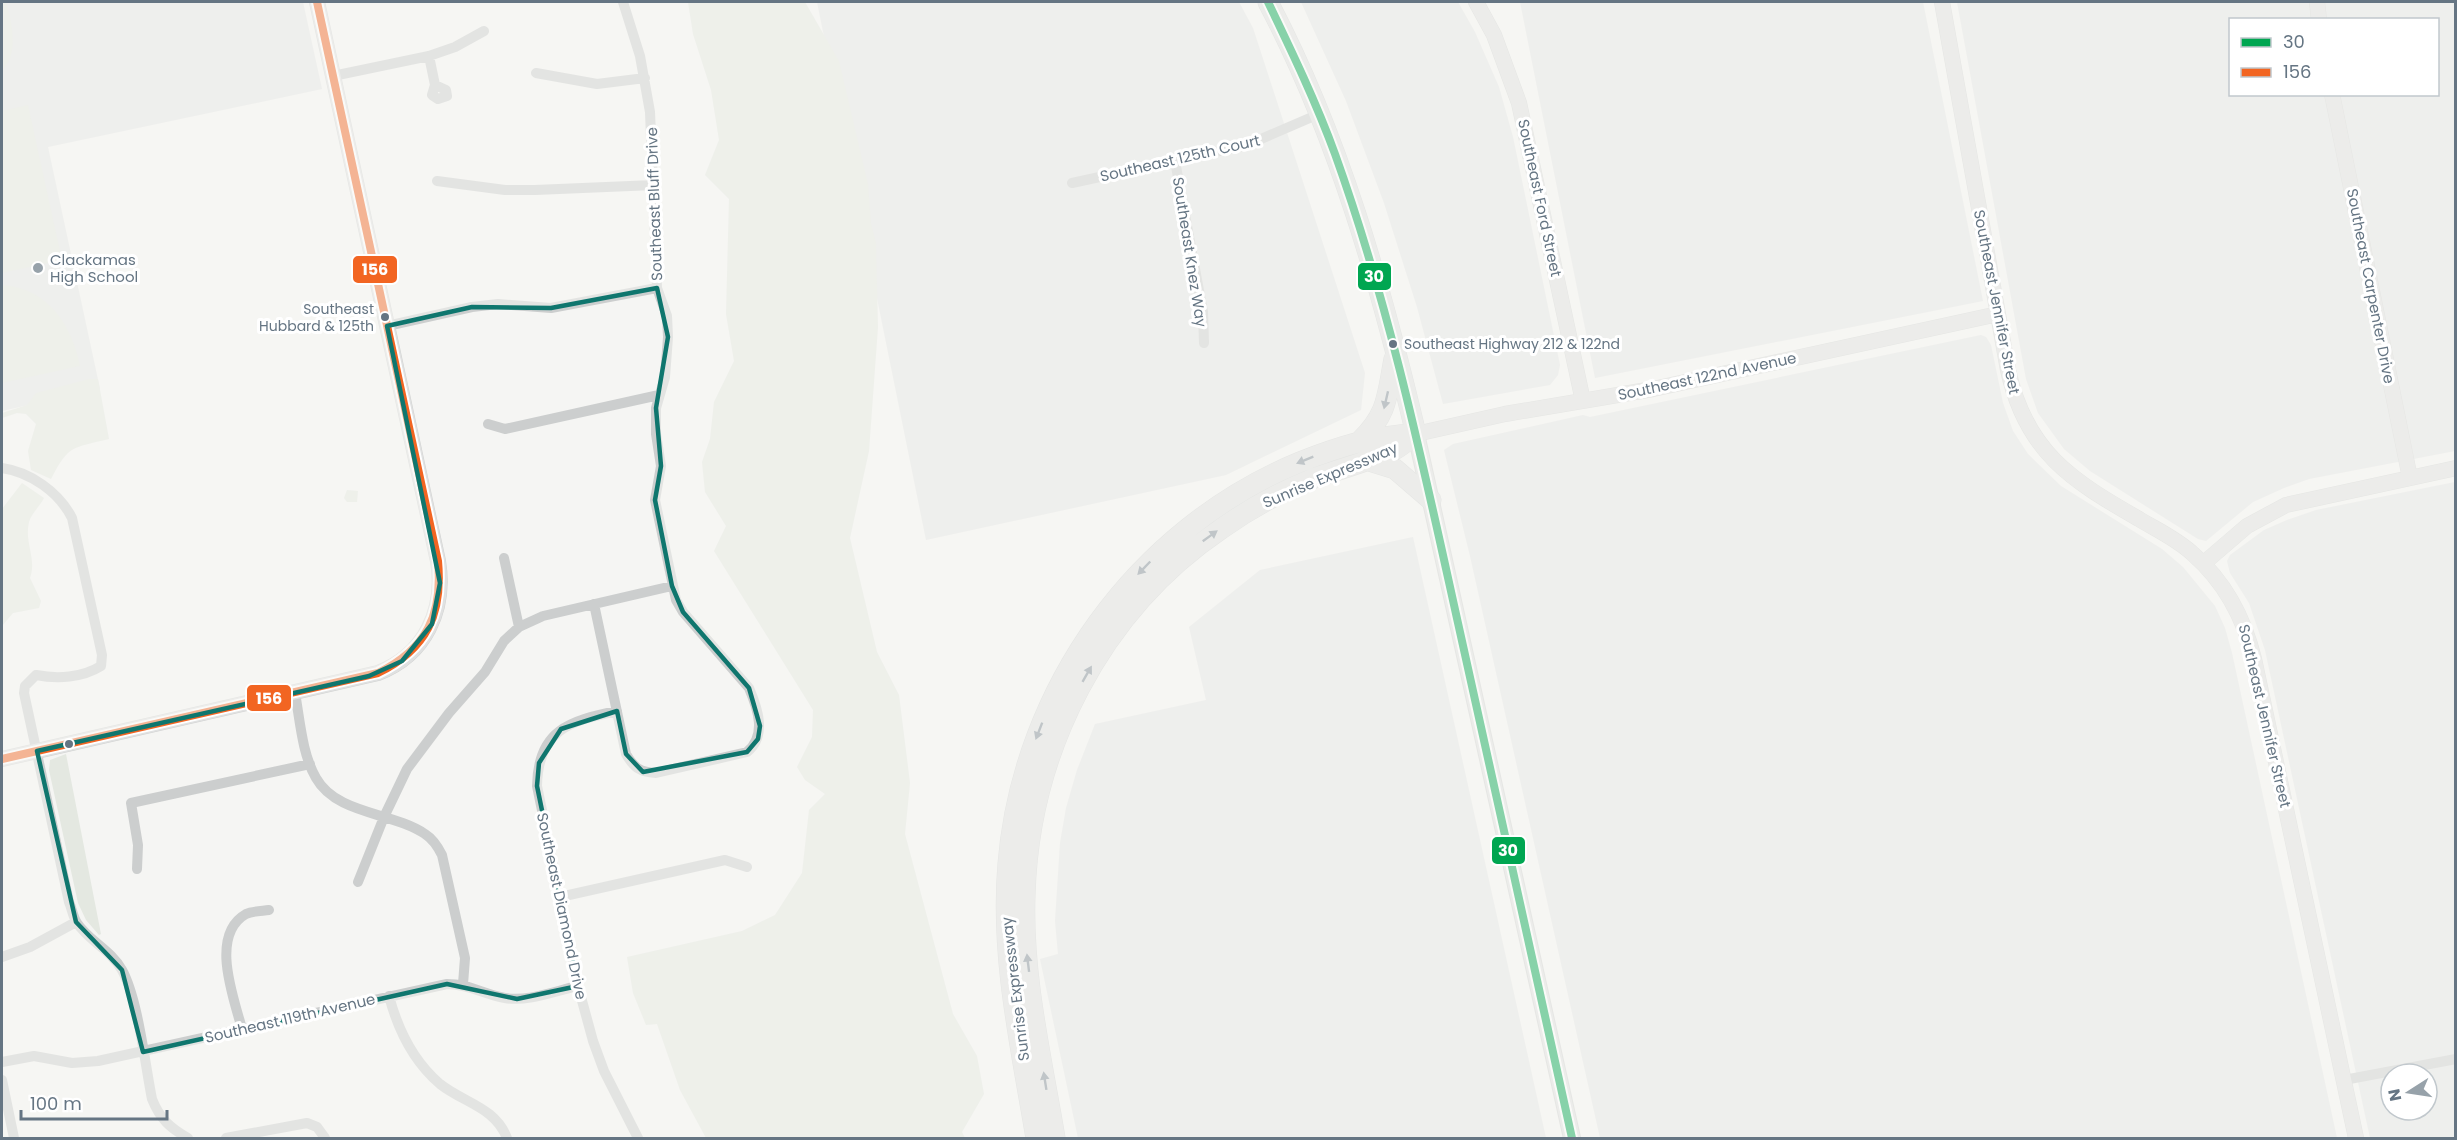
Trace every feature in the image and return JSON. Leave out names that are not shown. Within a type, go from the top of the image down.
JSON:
[{"type":"highway","points":[[1268,2],[1319,114],[1364,237],[1396,351],[1416,434]]},
{"type":"highway","points":[[1360,441],[1379,420],[1385,406],[1396,351]]},
{"type":"highway","name":"Sunrise Expressway","points":[[1036,1138],[1013,1002],[1007,951],[1006,901],[1013,820],[1022,780],[1040,727],[1074,657],[1128,584],[1171,542],[1211,510],[1266,477],[1320,454],[1360,441],[1390,435],[1416,434]]},
{"type":"highway","name":"Sunrise Expressway","points":[[1055,1138],[1032,1003],[1026,950],[1024,897],[1032,817],[1042,777],[1058,730],[1088,671],[1116,628],[1177,563],[1220,529],[1261,504],[1312,479],[1395,449],[1416,434]]},
{"type":"highway","points":[[1366,460],[1395,469],[1431,500]]},
{"type":"main road","points":[[2,759],[387,670],[402,661],[421,642],[435,615],[440,594],[440,572],[317,2]]},
{"type":"main road","name":"Southeast Ford Street","points":[[1476,2],[1500,51],[1520,103],[1583,401]]},
{"type":"main road","name":"Southeast Jennifer Street","points":[[1942,2],[2008,370],[2017,403],[2026,422],[2049,456],[2088,490],[2178,542],[2204,563],[2227,592],[2239,613],[2253,652],[2356,1138]]},
{"type":"main road","points":[[2317,2],[2319,18]]},
{"type":"main road","name":"Southeast Carpenter Drive","points":[[2332,96],[2410,478]]},
{"type":"main road","name":"Southeast 122nd Avenue","points":[[1416,434],[1505,414],[1662,387],[1998,314]]},
{"type":"main road","points":[[1416,434],[1572,1138]]},
{"type":"main road","points":[[2204,563],[2242,530],[2280,507],[2311,498],[2456,468]]},
{"type":"street","name":"Southeast Bluff Drive","points":[[617,711],[626,754],[634,767],[643,772],[656,772],[747,752],[754,747],[758,739],[759,726],[749,688],[683,612],[672,586],[655,500],[661,466],[656,434],[659,395],[664,377],[668,337],[667,316],[657,288],[650,112],[637,45],[623,2]]},
{"type":"street","points":[[333,76],[429,56],[455,47],[484,31]]},
{"type":"street","points":[[429,56],[435,85]]},
{"type":"street","points":[[536,73],[597,84],[645,78]]},
{"type":"street","name":"Southeast 125th Court","points":[[1072,183],[1247,145],[1319,114]]},
{"type":"street","name":"Southeast Knez Way","points":[[1175,161],[1203,312],[1204,343]]},
{"type":"street","points":[[437,181],[525,190],[654,185]]},
{"type":"street","points":[[387,326],[472,307],[498,304],[551,308],[657,288]]},
{"type":"street","points":[[488,424],[505,429],[659,395]]},
{"type":"street","points":[[2,468],[34,480],[65,505],[72,518],[102,655],[101,666],[93,670],[55,678],[36,675],[25,686],[24,693],[69,902],[76,922],[86,934],[113,957],[122,970],[132,998],[153,1099],[165,1123],[188,1138]]},
{"type":"street","points":[[504,558],[519,627]]},
{"type":"street","points":[[358,882],[384,817],[417,752],[475,684],[504,641],[519,627],[543,616],[672,586]]},
{"type":"street","points":[[594,604],[617,711]]},
{"type":"street","points":[[295,693],[310,764],[325,791],[424,833],[435,843],[442,855],[465,958],[463,984]]},
{"type":"street","name":"Southeast Diamond Drive","points":[[617,711],[585,718],[561,729],[551,739],[539,763],[537,786],[578,986],[593,1041],[604,1071],[638,1138]]},
{"type":"street","points":[[137,869],[138,845],[131,803],[310,764]]},
{"type":"street","points":[[560,897],[724,860],[747,867]]},
{"type":"street","points":[[242,1029],[226,964],[228,941],[235,926],[247,913],[269,910]]},
{"type":"street","points":[[2,957],[30,947],[76,922]]},
{"type":"street","name":"Southeast 119th Avenue","points":[[2,1062],[34,1056],[83,1064],[447,984],[463,984],[495,996],[517,999],[578,986]]},
{"type":"street","points":[[389,996],[399,1029],[425,1069],[453,1093],[494,1116],[502,1126],[507,1138]]},
{"type":"street","points":[[2344,1080],[2456,1059]]},
{"type":"street","points":[[2,1080],[14,1138]]},
{"type":"street","points":[[226,1138],[307,1123],[317,1126],[325,1138]]},
{"type":"highlighted area","points":[[657,288],[668,337],[656,408],[661,466],[655,500],[672,586],[683,612],[749,688],[760,726],[758,739],[747,752],[643,772],[626,754],[617,711],[561,729],[539,763],[537,786],[578,986],[517,999],[447,984],[143,1052],[122,970],[76,922],[37,751],[369,676],[402,661],[432,624],[440,583],[387,326],[472,307],[551,308]]},
{"type":"shaded area","name":"Clackamas High School","points":[[2,2],[303,2],[322,89],[48,147],[100,389],[2,411]]},
{"type":"shaded area","points":[[2,2],[6,2],[13,38],[11,56],[2,70]]},
{"type":"shaded area","points":[[688,2],[805,2],[839,61],[868,184],[871,223],[876,243],[878,327],[869,451],[850,538],[877,652],[899,695],[910,783],[905,834],[953,1014],[977,1056],[984,1094],[962,1132],[965,1138],[706,1138],[680,1090],[657,1024],[646,1025],[633,993],[627,957],[742,931],[775,915],[802,873],[809,810],[825,794],[805,780],[797,767],[812,737],[813,710],[714,551],[726,526],[705,492],[702,462],[710,439],[714,402],[734,361],[726,314],[729,199],[705,175],[719,140],[711,90],[693,34]]},
{"type":"shaded area","points":[[817,2],[1239,2],[1253,28],[1365,373],[1361,410],[1226,475],[926,540]]},
{"type":"shaded area","points":[[1301,2],[1458,2],[1475,32],[1499,87],[1513,137],[1560,365],[1558,375],[1550,385],[1443,404],[1417,307],[1384,203],[1346,101]]},
{"type":"shaded area","points":[[1520,2],[1923,2],[1983,301],[1595,378]]},
{"type":"shaded area","points":[[1957,2],[2455,2],[2455,451],[2309,479],[2284,488],[2253,502],[2206,541],[2198,539],[2090,471],[2064,449],[2038,413],[2026,379]]},
{"type":"shaded area","points":[[28,105],[62,260],[2,273],[2,111]]},
{"type":"shaded area","points":[[2,285],[32,293],[55,311],[71,336],[80,366],[2,383]]},
{"type":"shaded area","points":[[1981,335],[1986,337],[1991,345],[2003,403],[2013,431],[2028,454],[2061,486],[2162,549],[2183,567],[2215,606],[2225,628],[2337,1138],[1600,1138],[1470,556],[1444,450],[1453,444],[1583,415],[1590,417]]},
{"type":"shaded area","points":[[89,379],[98,379],[109,439],[73,449],[63,459],[51,479],[31,470],[28,451],[36,424],[26,414],[17,413],[2,418],[2,413],[27,405],[36,393]]},
{"type":"shaded area","points":[[2455,482],[2455,1138],[2370,1138],[2265,650],[2249,603],[2230,573],[2227,561],[2230,555],[2264,530],[2316,510]]},
{"type":"shaded area","points":[[22,483],[44,498],[30,519],[28,529],[32,564],[30,578],[41,601],[39,608],[13,613],[2,626],[2,509]]},
{"type":"shaded area","points":[[347,490],[358,491],[357,502],[347,502],[344,498]]},
{"type":"shaded area","points":[[1413,537],[1546,1138],[1078,1138],[1040,959],[1058,954],[1055,921],[1060,843],[1066,808],[1077,770],[1095,724],[1206,700],[1189,627],[1260,570]]},
{"type":"shaded area","points":[[66,754],[101,934],[99,935],[86,920],[78,903],[49,770],[50,760]]},
{"type":"transit line","name":"156","points":[[2,759],[378,673],[409,653],[428,628],[438,597],[438,561],[317,2]]},
{"type":"transit line","name":"30","points":[[1268,2],[1312,96],[1335,154],[1355,212],[1389,328],[1432,505],[1572,1138]]},
{"type":"place","name":"Clackamas High School","points":[[38,268]]},
{"type":"place","name":"Southeast Hubbard & 125th","points":[[385,317]]},
{"type":"place","name":"Southeast Highway 212 & 122nd","points":[[1393,344]]}]
